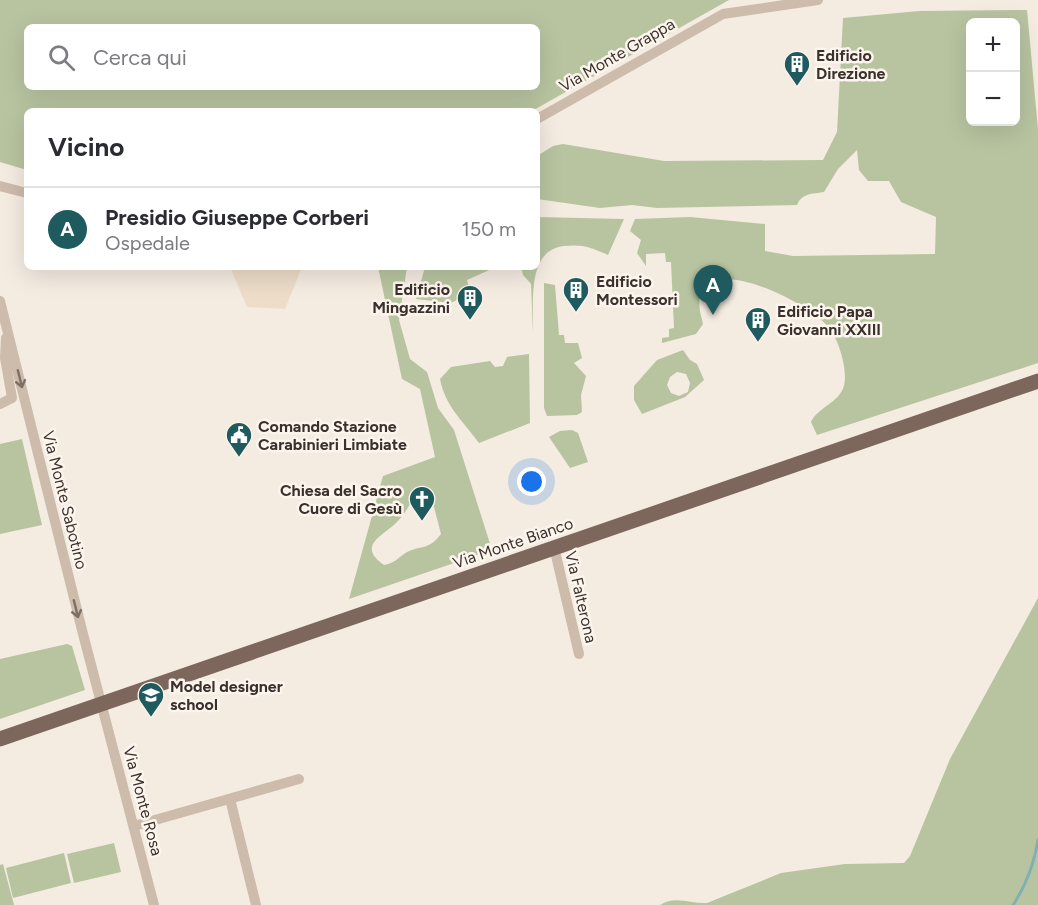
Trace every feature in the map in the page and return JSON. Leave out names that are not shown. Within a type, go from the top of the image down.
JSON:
[{"type":"main road","name":"Via Monte Bianco","points":[[0,739],[1038,381]]},
{"type":"street","name":"Via Monte Grappa","points":[[540,117],[723,14],[818,0]]},
{"type":"street","points":[[0,186],[24,192]]},
{"type":"street","name":"Via Monte Sabotino","points":[[0,302],[102,705]]},
{"type":"street","points":[[0,404],[12,398],[5,358],[7,328]]},
{"type":"street","name":"Via Falterona","points":[[554,547],[579,654]]},
{"type":"street","name":"Via Monte Rosa","points":[[102,705],[154,905]]},
{"type":"street","points":[[134,826],[300,780]]},
{"type":"street","points":[[230,799],[256,905]]},
{"type":"green space","points":[[0,0],[729,0],[537,108],[24,108],[24,169],[0,162]]},
{"type":"green space","points":[[1027,10],[1038,129],[1038,363],[817,435],[811,422],[818,412],[838,397],[844,386],[845,372],[837,341],[830,329],[807,309],[769,289],[730,279],[715,281],[702,292],[699,301],[703,324],[696,334],[662,343],[662,338],[669,337],[669,329],[674,328],[671,262],[666,262],[665,253],[646,254],[646,266],[637,253],[641,240],[630,231],[635,219],[690,217],[765,224],[765,251],[793,256],[935,254],[936,217],[901,202],[889,181],[868,181],[859,170],[857,150],[838,169],[824,192],[805,196],[797,205],[657,208],[632,205],[600,208],[540,199],[540,154],[553,146],[563,144],[664,161],[823,160],[837,132],[843,18],[919,11]]},
{"type":"green space","points":[[540,217],[624,219],[608,255],[586,247],[570,245],[552,250],[543,257],[540,264]]},
{"type":"green space","points":[[379,270],[407,270],[399,320],[410,359],[427,372],[438,408],[454,430],[492,550],[349,599],[383,476],[435,457],[420,389],[402,379]],"holes":[[[429,488],[441,534],[428,546],[409,551],[395,561],[384,565],[372,552],[374,542],[402,516],[416,490]]]},
{"type":"green space","points":[[424,270],[489,270],[467,280],[470,293],[451,303],[416,299]]},
{"type":"green space","points":[[522,270],[538,270],[533,294],[533,332],[531,284]]},
{"type":"green space","points":[[544,283],[555,285],[559,335],[564,335],[565,343],[578,343],[582,358],[574,363],[586,376],[581,395],[582,412],[577,415],[547,416],[544,408]]},
{"type":"green space","points":[[683,350],[690,360],[697,364],[704,380],[685,397],[642,414],[634,400],[634,386],[657,360]],"holes":[[[677,372],[686,374],[690,383],[688,392],[679,396],[671,393],[667,385],[670,377]]]},
{"type":"green space","points":[[529,354],[530,423],[479,443],[450,405],[440,379],[451,367],[490,361],[495,367],[503,366],[507,357]]},
{"type":"green space","points":[[572,430],[578,433],[588,462],[570,468],[549,437],[560,431]]},
{"type":"green space","points":[[22,439],[42,525],[0,534],[0,444]]},
{"type":"green space","points":[[1038,598],[1038,905],[660,905],[677,900],[707,903],[781,873],[845,864],[904,863],[910,856],[950,759]]},
{"type":"green space","points":[[67,644],[72,646],[85,690],[0,719],[0,659]]},
{"type":"green space","points":[[114,843],[121,872],[74,883],[67,854]]},
{"type":"green space","points":[[64,853],[71,883],[13,898],[6,868]]},
{"type":"green space","points":[[3,864],[14,905],[0,905],[0,865]]},
{"type":"shaded area","points":[[231,270],[301,270],[285,309],[247,307]]},
{"type":"waterway","points":[[1013,905],[1029,874],[1038,840]]},
{"type":"place","name":"Edificio Direzione","points":[[797,87]]},
{"type":"place","name":"Edificio Montessori","points":[[576,313]]},
{"type":"place","name":"Presidio Giuseppe Corberi","points":[[713,315]]},
{"type":"place","name":"Edificio Mingazzini","points":[[470,321]]},
{"type":"place","name":"Edificio Papa Giovanni XXIII","points":[[758,343]]},
{"type":"place","name":"Comando Stazione Carabinieri Limbiate","points":[[239,458]]},
{"type":"place","name":"Chiesa del Sacro Cuore di Gesù","points":[[422,522]]},
{"type":"place","name":"Model designer school","points":[[151,718]]}]
